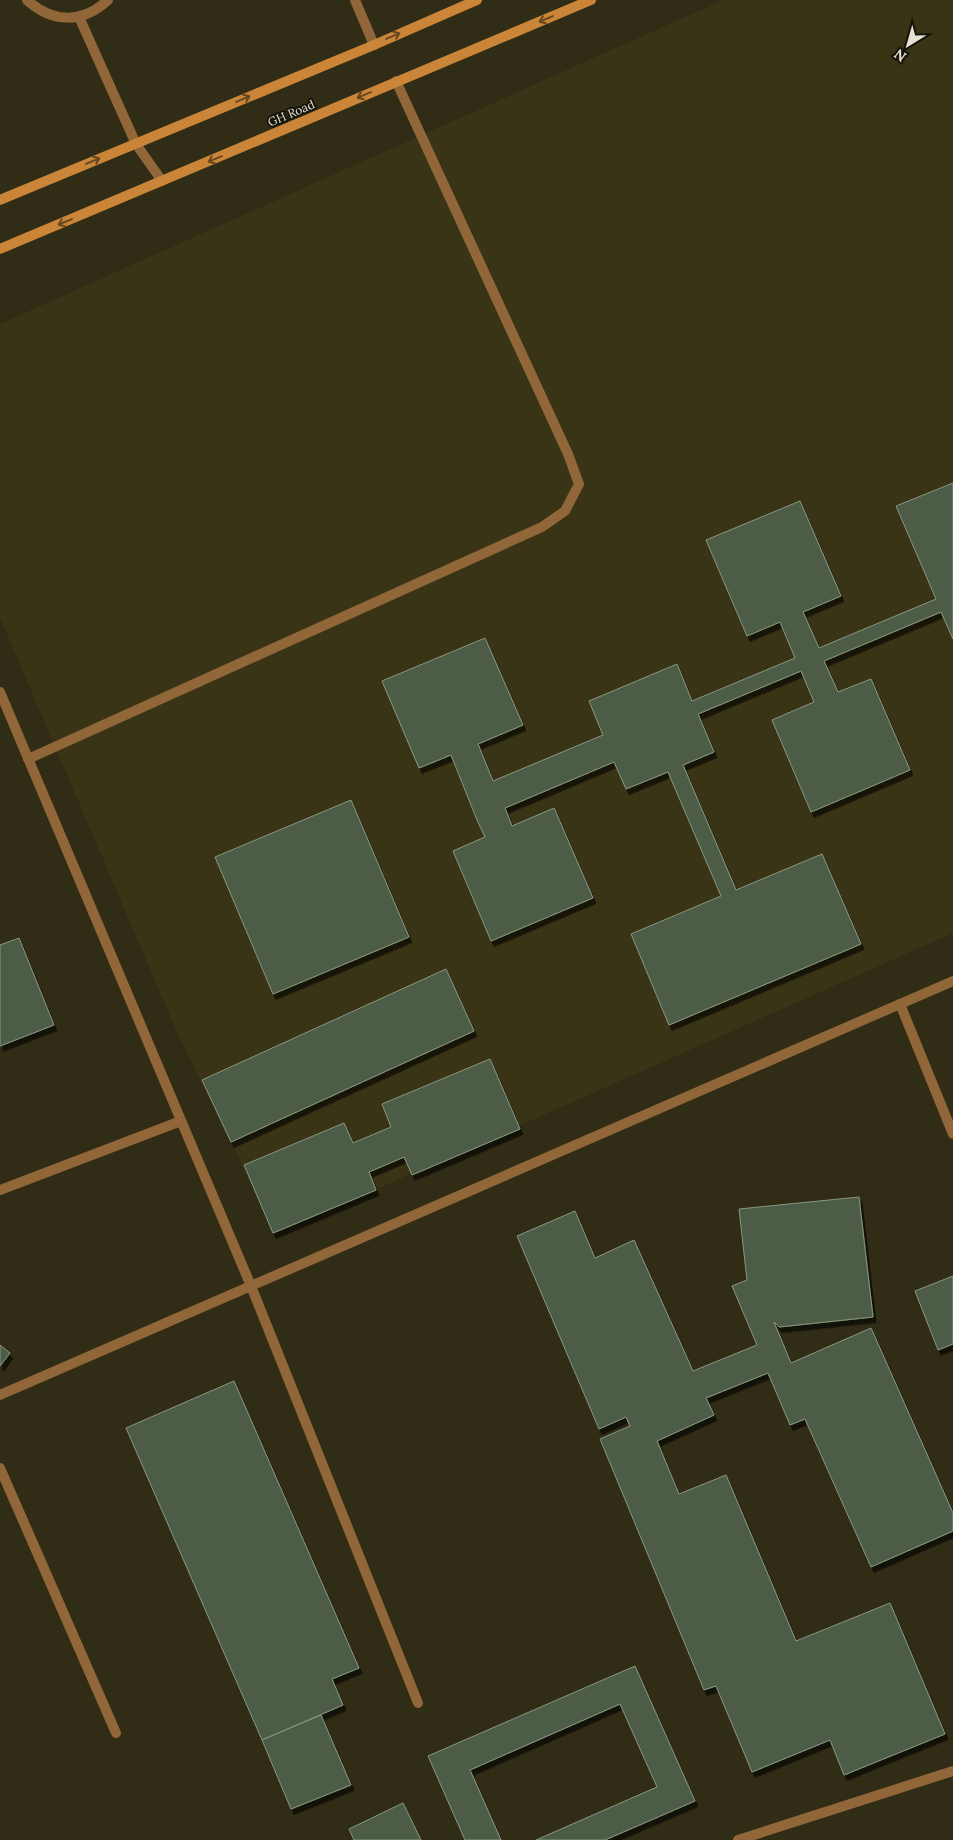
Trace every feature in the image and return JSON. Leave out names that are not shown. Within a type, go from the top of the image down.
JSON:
[{"type":"main road","points":[[0,200],[374,45],[477,0]]},
{"type":"main road","name":"GH Road","points":[[0,249],[591,0]]},
{"type":"street","points":[[27,0],[41,12],[58,18],[79,17],[93,12],[108,0]]},
{"type":"street","points":[[355,0],[374,45]]},
{"type":"street","points":[[79,17],[136,144],[162,181]]},
{"type":"street","points":[[28,759],[542,527],[565,511],[579,484],[568,454],[396,81]]},
{"type":"street","points":[[0,692],[251,1286],[418,1703]]},
{"type":"street","points":[[0,1395],[953,981]]},
{"type":"street","points":[[900,1004],[953,1134]]},
{"type":"street","points":[[0,1190],[181,1121]]},
{"type":"street","points":[[0,1468],[116,1734]]},
{"type":"street","points":[[738,1840],[953,1771]]},
{"type":"shaded area","points":[[723,0],[953,0],[953,933],[276,1234],[177,1032],[0,618],[0,324]]},
{"type":"building","points":[[953,483],[953,639],[941,612],[824,661],[838,692],[871,679],[910,770],[811,812],[772,720],[814,702],[801,671],[698,714],[714,752],[683,765],[736,890],[822,854],[861,944],[669,1025],[631,934],[721,896],[668,772],[626,789],[614,762],[505,808],[512,826],[554,808],[593,898],[491,941],[453,851],[485,837],[451,755],[419,768],[382,681],[485,638],[523,725],[478,744],[493,781],[603,735],[589,701],[677,664],[692,701],[795,658],[780,622],[747,636],[706,540],[800,501],[841,596],[803,612],[819,648],[936,599],[896,506]]},
{"type":"building","points":[[351,800],[409,937],[273,994],[215,857]]},
{"type":"building","points":[[19,938],[54,1025],[0,1046],[0,945]]},
{"type":"building","points":[[446,969],[474,1031],[231,1142],[202,1080]]},
{"type":"building","points":[[490,1059],[520,1129],[412,1175],[404,1157],[369,1172],[376,1190],[273,1233],[244,1165],[344,1123],[353,1143],[391,1127],[382,1104]]},
{"type":"building","points":[[859,1197],[873,1317],[779,1327],[774,1322],[791,1363],[871,1328],[953,1513],[953,1531],[871,1567],[805,1419],[790,1425],[768,1373],[706,1398],[714,1415],[657,1441],[679,1494],[726,1475],[796,1641],[890,1603],[945,1734],[844,1775],[830,1740],[752,1772],[716,1686],[704,1690],[600,1439],[630,1426],[626,1417],[599,1429],[517,1236],[575,1211],[595,1258],[634,1240],[693,1371],[757,1345],[732,1286],[747,1280],[739,1209]]},
{"type":"building","points":[[953,1276],[953,1344],[938,1350],[915,1291]]},
{"type":"building","points":[[0,1345],[10,1353],[0,1366]]},
{"type":"building","points":[[234,1381],[359,1668],[332,1679],[343,1705],[262,1740],[126,1428]]},
{"type":"building","points":[[635,1666],[695,1801],[605,1840],[536,1840],[657,1787],[620,1704],[470,1770],[501,1840],[465,1840],[428,1756]]},
{"type":"building","points":[[321,1715],[351,1785],[291,1809],[262,1740]]},
{"type":"building","points":[[403,1803],[421,1840],[354,1840],[349,1829]]}]
